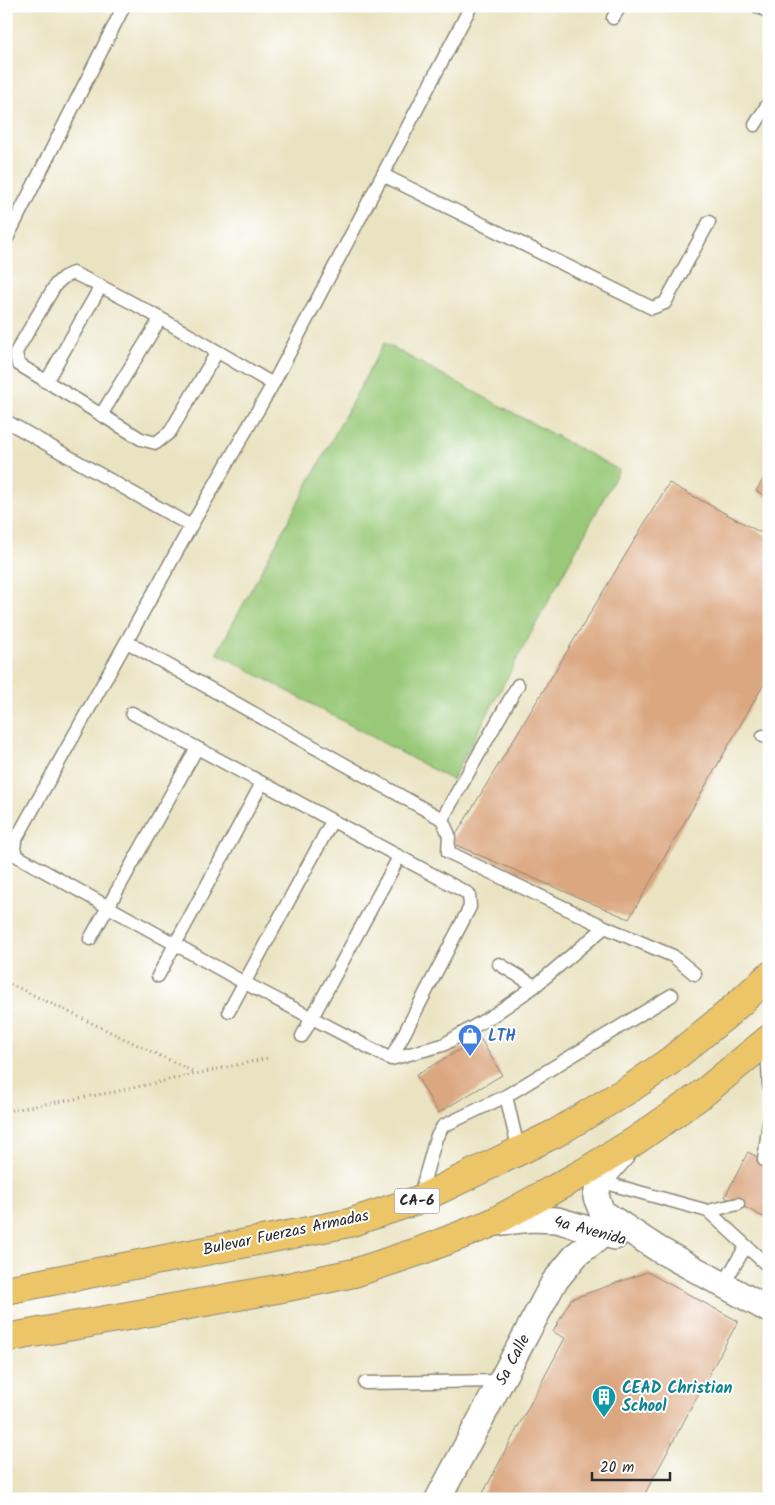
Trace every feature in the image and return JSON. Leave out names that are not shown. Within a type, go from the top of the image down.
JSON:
[{"type":"highway","name":"Bulevar Fuerzas Armadas","points":[[6,1290],[350,1222],[418,1200],[556,1134],[670,1061],[725,1016],[769,976]]},
{"type":"highway","points":[[6,1338],[354,1273],[420,1251],[492,1223],[552,1192],[635,1141],[701,1095],[768,1040]]},
{"type":"street","points":[[599,1181],[635,1141]]},
{"type":"street","name":"4a Avenida","points":[[599,1181],[596,1197],[602,1212],[658,1249],[769,1310]]},
{"type":"street","name":"4a Avenida","points":[[492,1223],[532,1219],[557,1220],[658,1249]]},
{"type":"street","name":"5a Calle","points":[[438,1499],[554,1282],[577,1254],[604,1234]]},
{"type":"lane","points":[[6,240],[124,6]]},
{"type":"lane","points":[[471,6],[273,384],[191,526],[15,841],[14,849],[17,856],[243,982],[391,1059],[443,1045],[495,1014],[535,986],[605,927]]},
{"type":"lane","points":[[613,18],[620,6]]},
{"type":"lane","points":[[757,6],[769,12]]},
{"type":"lane","points":[[755,125],[769,102]]},
{"type":"lane","points":[[382,175],[652,308],[665,303],[709,222]]},
{"type":"lane","points":[[217,352],[170,432],[156,443],[141,439],[18,364],[16,352],[56,284],[64,277],[73,273],[101,286],[160,319],[273,384]]},
{"type":"lane","points":[[46,382],[101,286]]},
{"type":"lane","points":[[101,415],[160,319]]},
{"type":"lane","points":[[6,421],[191,526]]},
{"type":"lane","points":[[127,642],[442,819],[449,835],[448,852],[605,927],[673,956],[695,974]]},
{"type":"lane","points":[[442,819],[518,685]]},
{"type":"lane","points":[[132,713],[469,894],[470,907],[391,1059]]},
{"type":"lane","points":[[90,939],[197,748]]},
{"type":"lane","points":[[158,976],[262,784]]},
{"type":"lane","points":[[229,1011],[332,820]]},
{"type":"lane","points":[[302,1036],[399,857]]},
{"type":"lane","points":[[499,964],[535,986]]},
{"type":"lane","points":[[418,1200],[436,1138],[443,1126],[506,1096],[672,995]]},
{"type":"lane","points":[[768,1040],[769,1085]]},
{"type":"lane","points":[[506,1096],[519,1152]]},
{"type":"lane","points":[[764,1160],[769,1122]]},
{"type":"lane","points":[[599,1181],[708,1211],[769,1266]]},
{"type":"lane","points":[[708,1211],[738,1204]]},
{"type":"lane","points":[[723,1285],[746,1246]]},
{"type":"lane","points":[[365,1383],[501,1381]]},
{"type":"path","points":[[6,982],[194,1073]]},
{"type":"path","points":[[6,1111],[114,1092],[268,1058]]},
{"type":"green space","points":[[384,343],[619,470],[452,780],[217,653]]},
{"type":"building","points":[[769,469],[769,498],[756,491]]},
{"type":"building","points":[[669,483],[769,537],[769,675],[629,919],[451,843]]},
{"type":"building","name":"LTH","points":[[480,1038],[502,1075],[438,1113],[416,1075]]},
{"type":"building","points":[[748,1152],[769,1163],[769,1220],[725,1197]]},
{"type":"building","name":"CEAD Christian School","points":[[647,1272],[738,1321],[642,1499],[480,1499],[565,1338],[553,1332],[571,1299]]},
{"type":"place","name":"LTH","points":[[470,1057]]},
{"type":"place","name":"CEAD Christian School","points":[[604,1418]]}]
